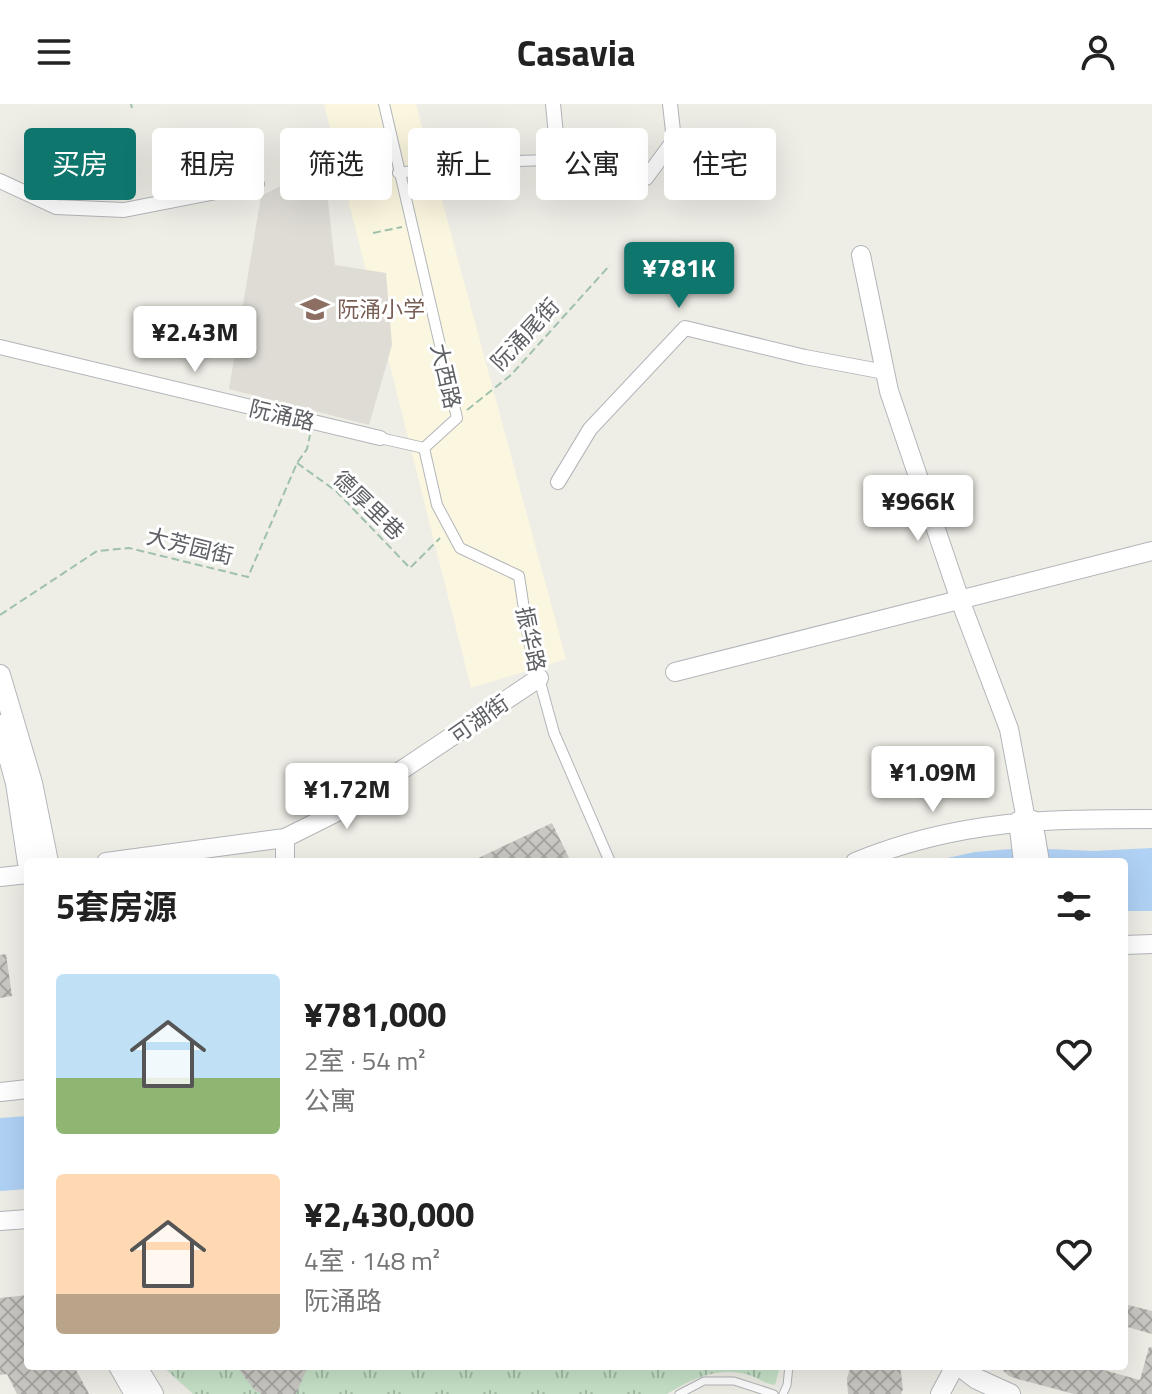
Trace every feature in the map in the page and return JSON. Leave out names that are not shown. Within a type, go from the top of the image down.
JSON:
[{"type":"main road","points":[[0,675],[32,783],[47,858]]},
{"type":"main road","points":[[0,725],[16,783],[27,858]]},
{"type":"main road","points":[[121,1370],[135,1394]]},
{"type":"main road","points":[[138,1370],[153,1394]]},
{"type":"main road","points":[[964,1370],[1010,1394]]},
{"type":"street","name":"大西路","points":[[384,104],[457,418],[424,448]]},
{"type":"street","points":[[553,104],[555,128]]},
{"type":"street","points":[[648,175],[674,140],[670,104]]},
{"type":"street","points":[[398,173],[536,161]]},
{"type":"street","points":[[0,181],[56,207],[124,210],[175,200]]},
{"type":"street","points":[[861,255],[889,391],[960,600],[1009,729],[1026,824],[1039,858]]},
{"type":"street","points":[[558,482],[590,429],[685,328],[805,357],[885,372]]},
{"type":"street","name":"阮涌路","points":[[0,347],[424,448]]},
{"type":"street","name":"振华路","points":[[424,448],[437,505],[460,548],[519,576],[529,642],[554,733],[608,858]]},
{"type":"street","points":[[675,672],[1152,551]]},
{"type":"street","name":"可湖街","points":[[136,858],[285,838],[345,808],[539,678]]},
{"type":"street","points":[[866,858],[926,836],[1026,824],[1152,819]]},
{"type":"street","points":[[1023,858],[1026,824]]},
{"type":"street","points":[[285,838],[285,858]]},
{"type":"street","points":[[0,877],[24,874]]},
{"type":"street","points":[[1128,945],[1152,944]]},
{"type":"street","points":[[0,1092],[24,1089]]},
{"type":"street","points":[[0,1221],[24,1219]]},
{"type":"street","points":[[940,1394],[955,1370]]},
{"type":"lane","points":[[783,1394],[789,1370]]},
{"type":"lane","points":[[679,1394],[704,1381],[734,1381],[774,1394]]},
{"type":"path","points":[[373,233],[411,225]]},
{"type":"path","name":"阮涌尾街","points":[[457,418],[511,375],[610,265]]},
{"type":"path","points":[[297,463],[307,449],[313,422]]},
{"type":"path","name":"德厚里巷","points":[[297,463],[336,491],[410,568],[450,529]]},
{"type":"path","name":"大芳园街","points":[[0,615],[97,551],[129,548],[248,577],[297,463]]},
{"type":"shaded area","points":[[324,104],[416,104],[422,128],[408,128],[408,200],[442,200],[566,659],[471,688],[348,200],[392,200],[392,128],[330,128]]},
{"type":"shaded area","name":"阮涌小学","points":[[280,186],[280,200],[328,200],[335,265],[386,273],[392,345],[369,425],[229,389],[260,200],[264,200],[264,194]]},
{"type":"green space","points":[[166,1370],[779,1370],[775,1385],[749,1375],[724,1372],[695,1379],[667,1394],[193,1394]]},
{"type":"water","points":[[1023,848],[1094,851],[1152,848],[1152,911],[1128,911],[1128,858],[947,858]]},
{"type":"water","points":[[24,1116],[24,1189],[0,1191],[0,1118]]},
{"type":"building","points":[[552,823],[569,858],[478,858]]},
{"type":"building","points":[[6,954],[12,996],[0,998],[0,955]]},
{"type":"building","points":[[24,1295],[24,1370],[76,1370],[89,1394],[17,1394],[7,1374],[0,1375],[0,1298]]},
{"type":"building","points":[[1128,1305],[1152,1311],[1152,1334],[1128,1327]]},
{"type":"building","points":[[1149,1347],[1152,1347],[1152,1394],[1074,1394],[1009,1376],[1002,1370],[1104,1370],[1140,1380]]},
{"type":"building","points":[[239,1370],[306,1370],[296,1394],[261,1394]]},
{"type":"building","points":[[850,1370],[901,1370],[903,1389],[901,1394],[848,1394]]},
{"type":"place","name":"阮涌小学","points":[[315,309]]}]
